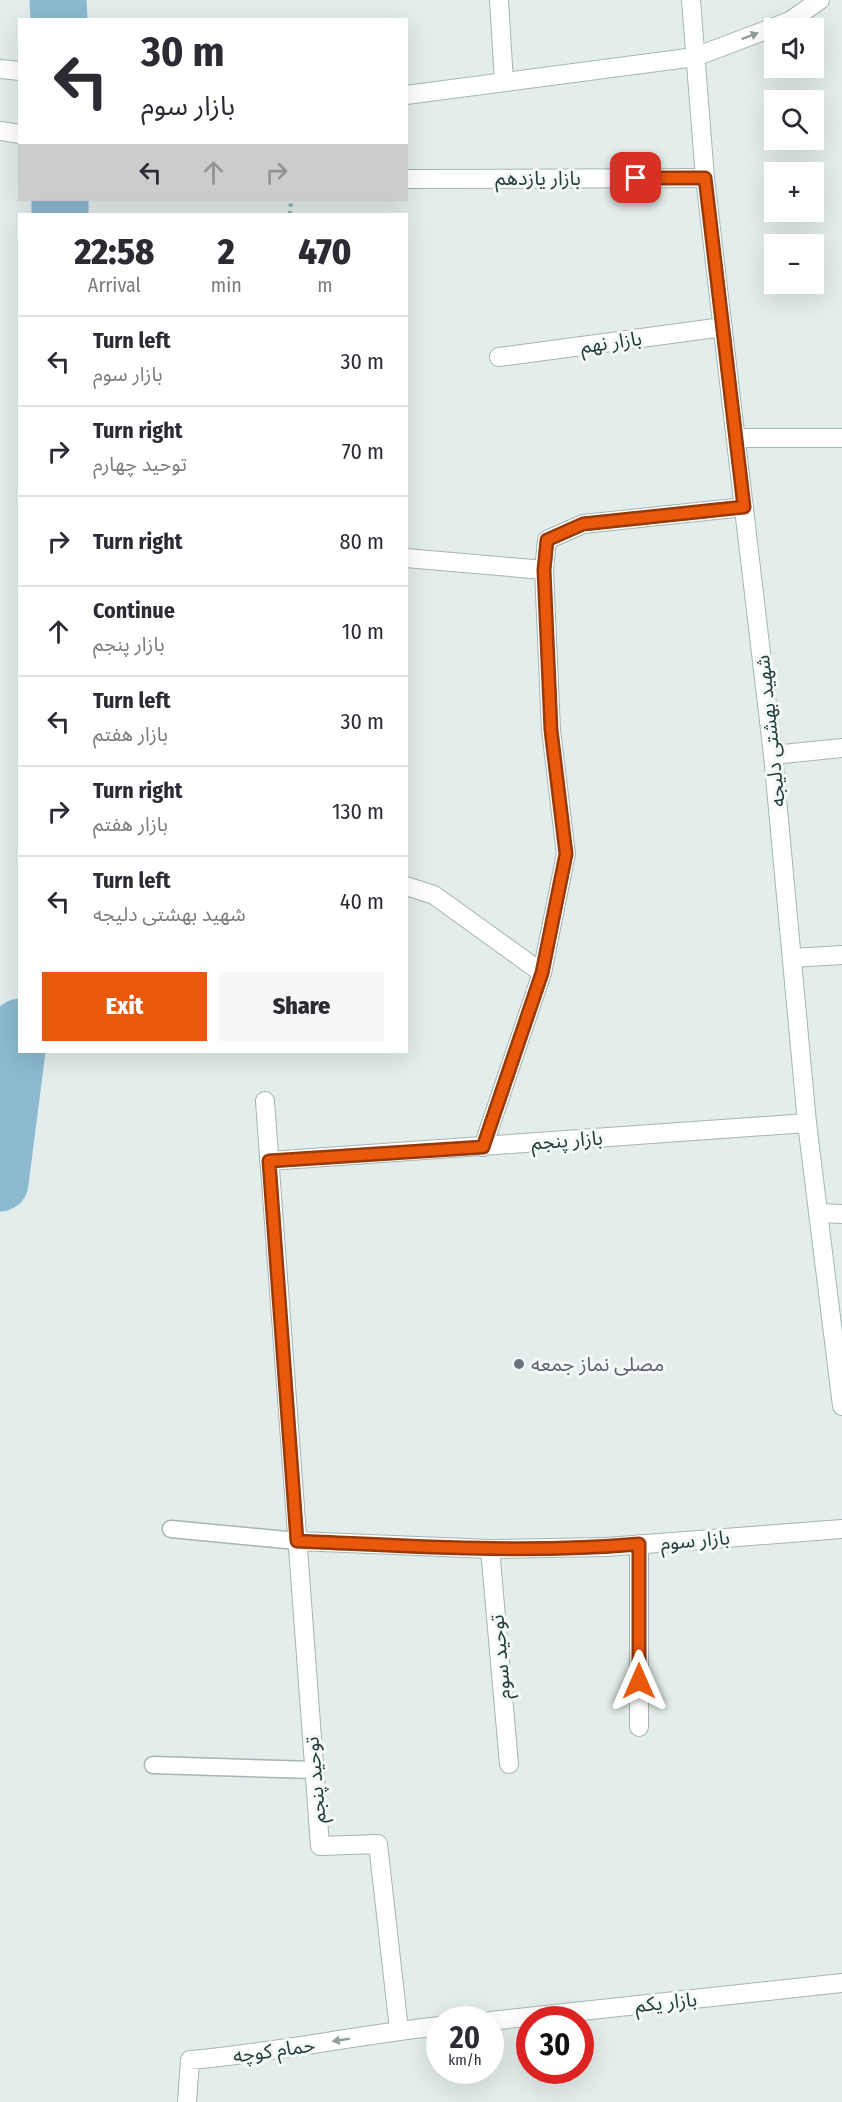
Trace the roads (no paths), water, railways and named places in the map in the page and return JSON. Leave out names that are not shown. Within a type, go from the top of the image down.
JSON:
[{"type":"street","points":[[499,0],[504,82]]},
{"type":"street","name":"شهید بهشتی دلیجه","points":[[691,0],[705,178],[773,755],[807,1123],[842,1406]]},
{"type":"street","points":[[408,95],[695,57],[790,21],[820,0]]},
{"type":"street","points":[[0,69],[18,71]]},
{"type":"street","points":[[0,131],[18,134]]},
{"type":"street","name":"بازار یازدهم","points":[[408,179],[705,178]]},
{"type":"street","name":"بازار نهم","points":[[499,357],[723,327]]},
{"type":"street","points":[[736,438],[842,438]]},
{"type":"street","points":[[483,1147],[542,973],[566,854],[551,730],[544,570],[547,540],[583,524],[744,507]]},
{"type":"street","points":[[408,558],[544,570]]},
{"type":"street","points":[[773,755],[842,748]]},
{"type":"street","points":[[408,887],[434,895],[542,973]]},
{"type":"street","points":[[792,958],[842,955]]},
{"type":"street","name":"توحید پنجم","points":[[265,1101],[320,1846],[378,1844],[399,2030]]},
{"type":"street","name":"بازار پنجم","points":[[269,1161],[807,1123]]},
{"type":"street","points":[[818,1213],[842,1214]]},
{"type":"street","name":"بازار سوم","points":[[297,1541],[490,1549],[606,1547],[842,1529]]},
{"type":"street","points":[[639,1544],[639,1727]]},
{"type":"street","name":"توحید سوم","points":[[490,1549],[509,1764]]},
{"type":"street","name":"بازار یکم","points":[[504,2019],[842,1983]]},
{"type":"street","points":[[399,2030],[426,2027]]},
{"type":"street","name":"حمام کوچه","points":[[187,2102],[190,2060],[241,2056],[399,2030]]},
{"type":"lane","points":[[171,1529],[297,1541]]},
{"type":"lane","points":[[153,1765],[314,1770]]},
{"type":"waterway","points":[[58,0],[59,18]]},
{"type":"waterway","points":[[60,201],[60,213]]},
{"type":"waterway","points":[[0,1183],[18,1043]]},
{"type":"place","name":"مصلی نماز جمعه","points":[[519,1364]]}]
